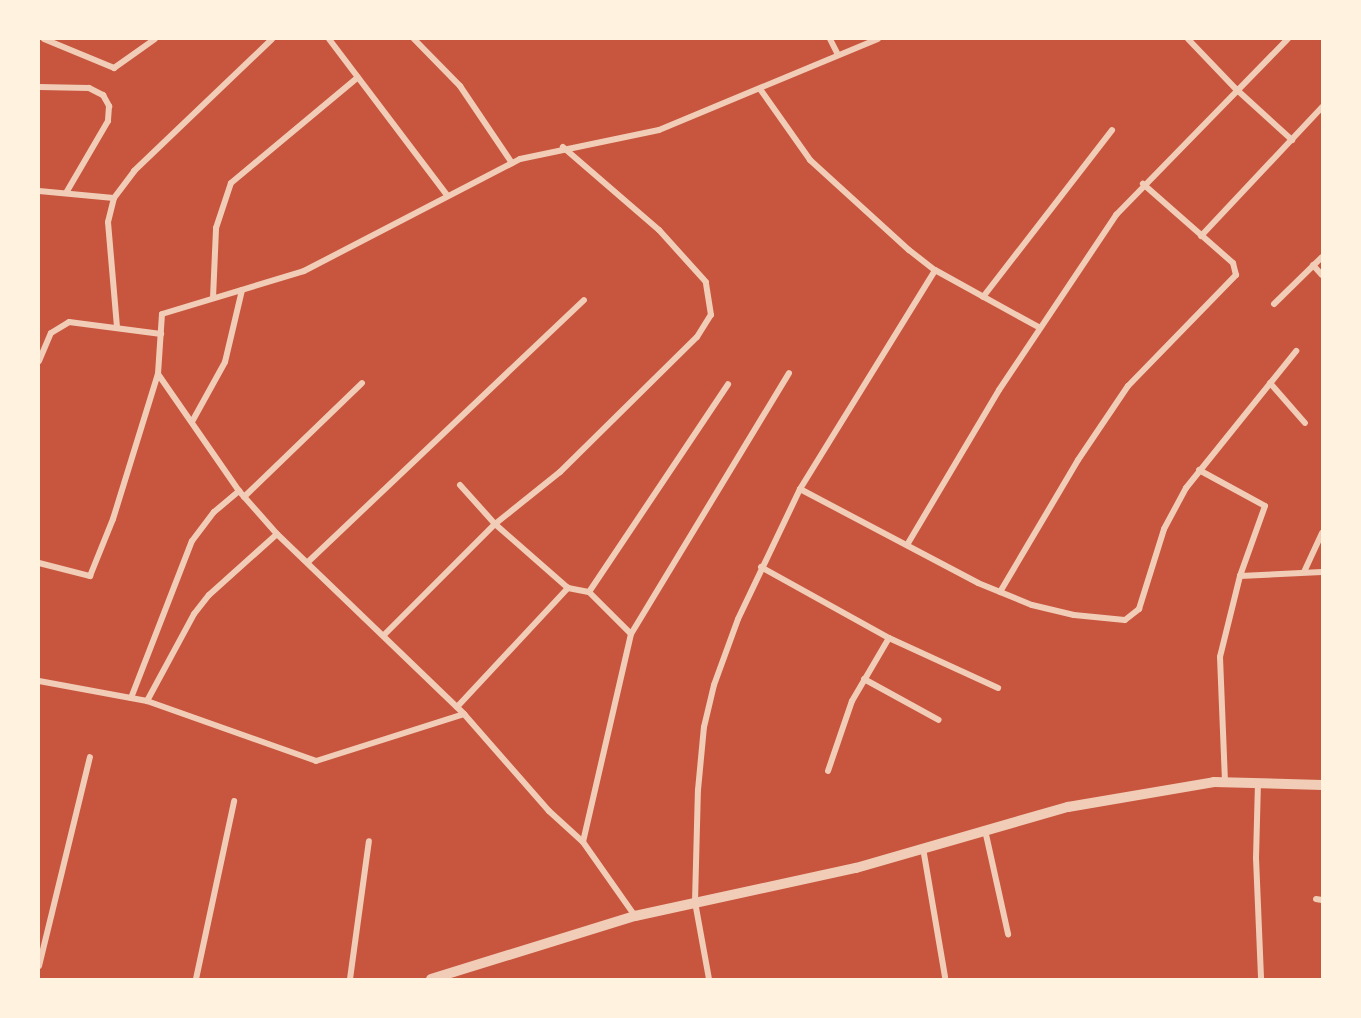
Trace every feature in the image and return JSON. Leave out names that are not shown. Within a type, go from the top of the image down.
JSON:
[{"type":"street","points":[[44,39],[109,68],[118,66],[155,39]]},
{"type":"street","points":[[117,327],[108,222],[114,198],[134,171],[272,39]]},
{"type":"street","points":[[329,39],[447,195]]},
{"type":"street","points":[[414,39],[460,86],[512,163]]},
{"type":"street","points":[[830,39],[838,56]]},
{"type":"street","points":[[39,563],[90,576],[113,519],[158,374],[162,314],[304,271],[512,163],[563,147],[659,130],[878,39]]},
{"type":"street","points":[[1188,39],[1236,89],[1292,140]]},
{"type":"street","points":[[907,545],[1040,328],[1116,215],[1143,184],[1288,39]]},
{"type":"street","points":[[213,298],[216,228],[231,183],[358,77]]},
{"type":"street","points":[[39,87],[89,88],[102,95],[109,106],[108,121],[66,193]]},
{"type":"street","points":[[760,89],[810,160],[935,270],[1040,328]]},
{"type":"street","points":[[1202,236],[1322,107]]},
{"type":"street","points":[[983,297],[1112,130]]},
{"type":"street","points":[[384,635],[495,524],[560,472],[697,337],[711,315],[706,282],[659,230],[563,147]]},
{"type":"street","points":[[1000,592],[1078,460],[1128,386],[1236,275],[1233,263],[1143,184]]},
{"type":"street","points":[[39,191],[114,198]]},
{"type":"street","points":[[1274,304],[1322,257]]},
{"type":"street","points":[[1313,265],[1322,275]]},
{"type":"street","points":[[710,979],[695,902],[704,727],[718,674],[761,567],[800,489],[935,270]]},
{"type":"street","points":[[193,420],[229,351],[242,290]]},
{"type":"street","points":[[309,561],[584,300]]},
{"type":"street","points":[[39,361],[46,340],[63,324],[81,322],[161,334]]},
{"type":"street","points":[[800,489],[1000,592],[1074,615],[1116,620],[1131,618],[1139,609],[1173,510],[1199,470],[1296,351]]},
{"type":"street","points":[[583,842],[631,634],[789,373]]},
{"type":"street","points":[[158,374],[193,420],[244,497],[277,534],[309,561],[464,714],[549,811],[583,842],[635,916]]},
{"type":"street","points":[[244,497],[362,383]]},
{"type":"street","points":[[1270,383],[1305,423]]},
{"type":"street","points":[[589,592],[728,384]]},
{"type":"street","points":[[1199,470],[1265,506],[1240,576],[1220,657],[1225,782]]},
{"type":"street","points":[[460,485],[495,524],[568,588],[589,592],[631,634]]},
{"type":"street","points":[[132,698],[192,541],[214,512],[239,491]]},
{"type":"street","points":[[1304,572],[1322,533]]},
{"type":"street","points":[[147,701],[194,614],[209,595],[277,534]]},
{"type":"street","points":[[761,567],[890,638],[998,688]]},
{"type":"street","points":[[1240,576],[1322,572]]},
{"type":"street","points":[[457,708],[568,588]]},
{"type":"street","points":[[828,771],[846,718],[864,679],[890,638]]},
{"type":"street","points":[[864,679],[939,720]]},
{"type":"street","points":[[39,681],[147,701],[316,761],[464,714]]},
{"type":"street","points":[[39,966],[90,757]]},
{"type":"street","points":[[1258,780],[1256,858],[1261,979]]},
{"type":"street","points":[[430,979],[635,916],[856,868],[1068,807],[1163,788],[1225,782],[1258,780],[1322,785]]},
{"type":"street","points":[[196,979],[234,801]]},
{"type":"street","points":[[985,830],[1008,934]]},
{"type":"street","points":[[350,979],[369,841]]},
{"type":"street","points":[[923,848],[945,977]]}]
